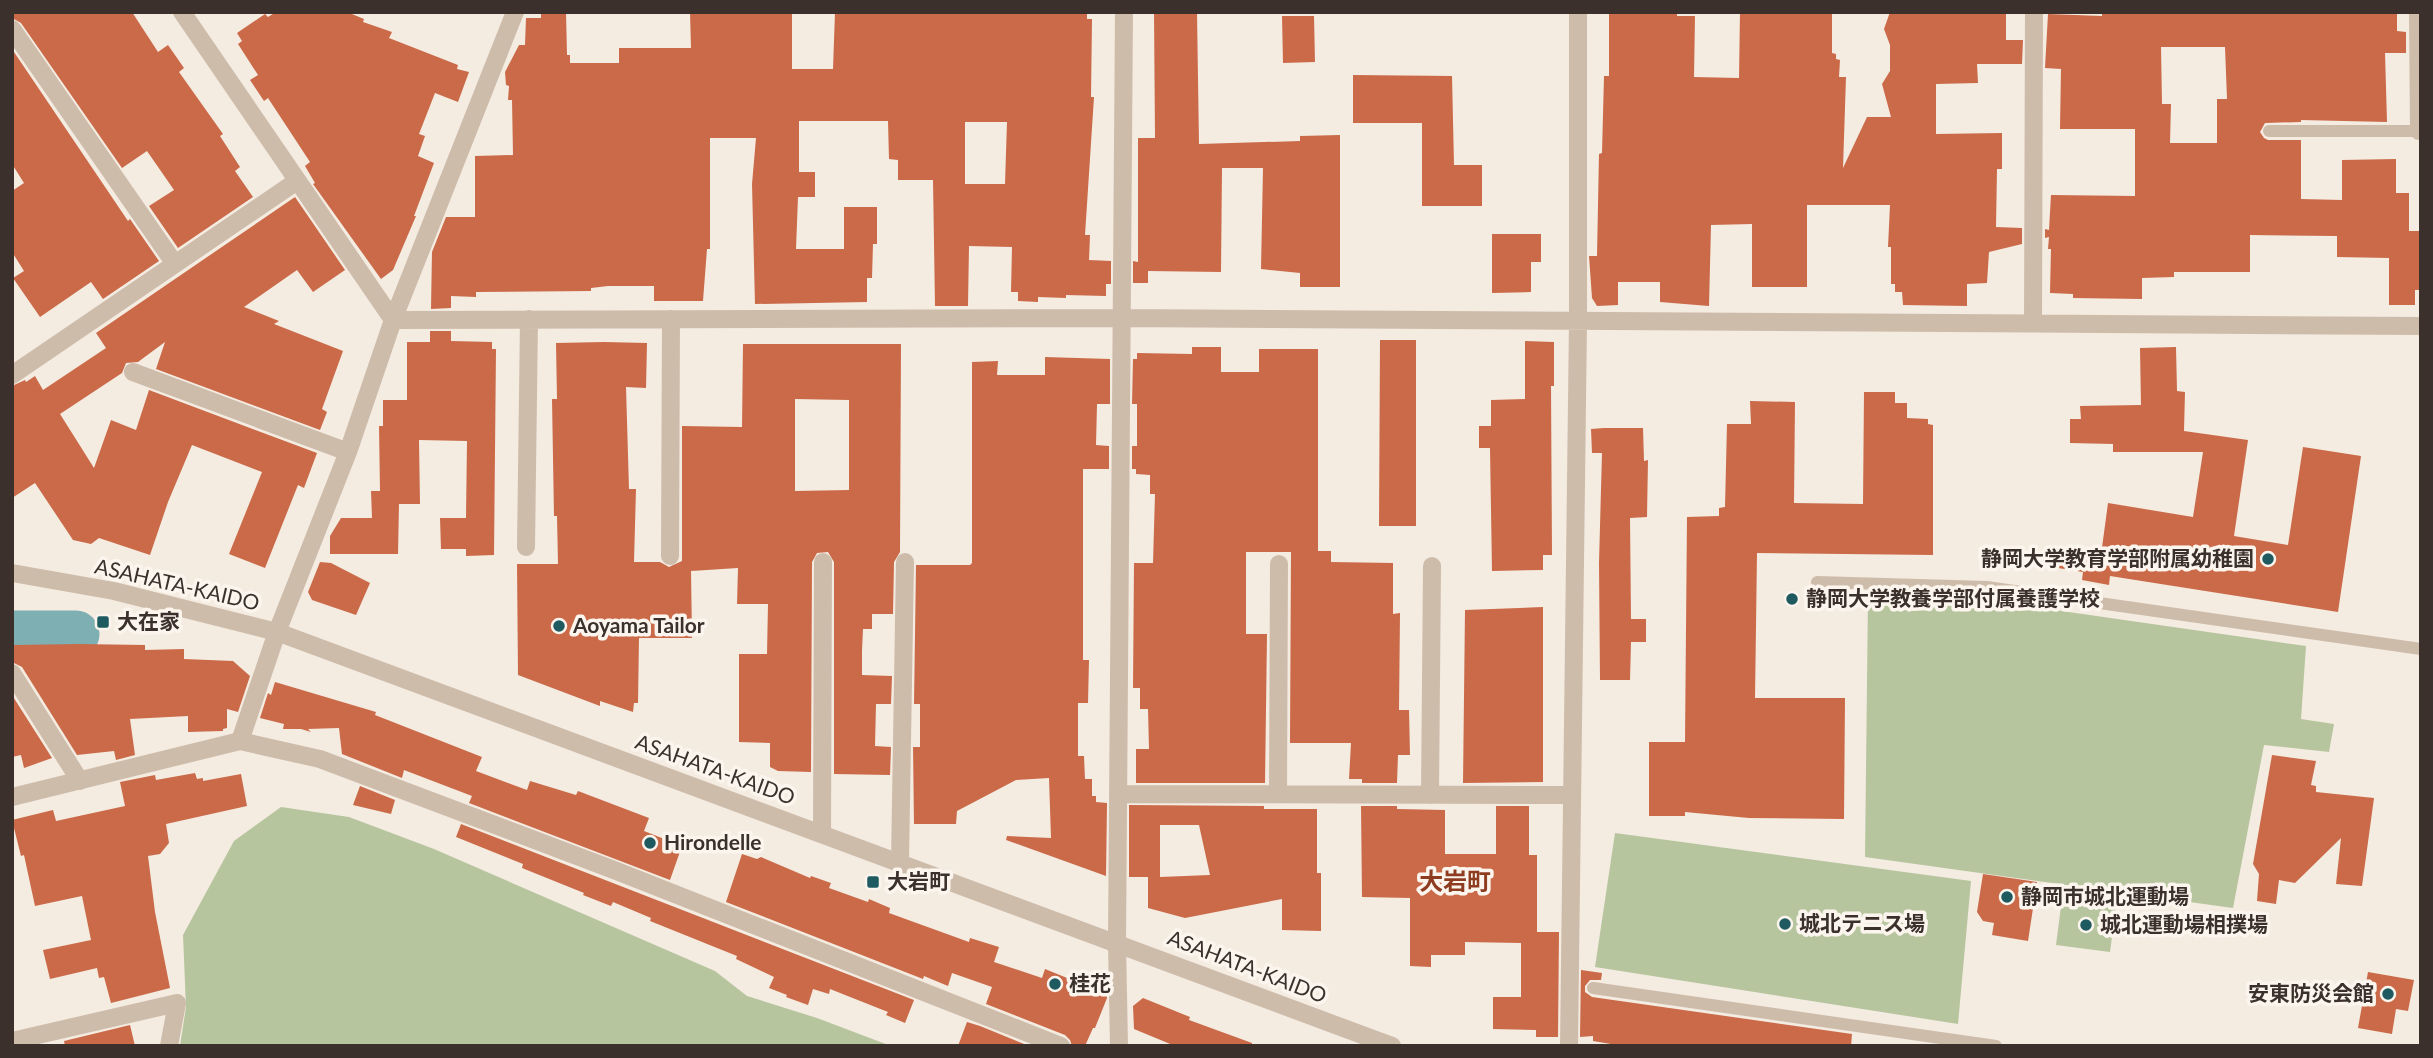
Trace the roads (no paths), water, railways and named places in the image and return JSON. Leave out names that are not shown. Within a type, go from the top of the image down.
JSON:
[{"type":"street","points":[[182,12],[393,320]]},
{"type":"street","points":[[240,741],[277,632],[348,452],[393,320],[515,12]]},
{"type":"street","points":[[1119,1046],[1117,942],[1124,12]]},
{"type":"street","points":[[1569,1046],[1578,321],[1578,12]]},
{"type":"street","points":[[2034,12],[2034,323]]},
{"type":"street","points":[[2418,12],[2420,131]]},
{"type":"street","points":[[12,29],[175,264]]},
{"type":"street","points":[[12,375],[297,181]]},
{"type":"street","points":[[393,320],[1122,318],[2421,326]]},
{"type":"street","points":[[526,547],[529,319]]},
{"type":"street","points":[[670,556],[671,319]]},
{"type":"street","points":[[133,372],[348,452]]},
{"type":"street","points":[[822,834],[823,562]]},
{"type":"street","points":[[900,862],[905,562]]},
{"type":"street","points":[[1278,794],[1279,564]]},
{"type":"street","points":[[1430,794],[1432,566]]},
{"type":"street","name":"ASAHATA-KAIDO","points":[[12,573],[114,591],[277,632],[1392,1046]]},
{"type":"street","points":[[12,673],[80,781]]},
{"type":"street","points":[[12,797],[240,741],[332,764],[614,870],[1061,1046]]},
{"type":"street","points":[[1118,794],[1572,795]]},
{"type":"street","points":[[24,1041],[177,1003],[169,1046]]},
{"type":"lane","points":[[2269,131],[2420,131]]},
{"type":"lane","points":[[1816,582],[1987,587],[2421,649]]},
{"type":"lane","points":[[1593,988],[1996,1046]]},
{"type":"waterway","points":[[12,634],[76,634]]},
{"type":"place","name":"静岡大学教育学部附属幼稚園","points":[[2268,559]]},
{"type":"place","name":"静岡大学教養学部付属養護学校","points":[[1792,599]]},
{"type":"place","name":"大在家","points":[[103,622]]},
{"type":"place","name":"Aoyama Tailor","points":[[559,626]]},
{"type":"place","name":"Hirondelle","points":[[650,843]]},
{"type":"place","name":"大岩町","points":[[873,882]]},
{"type":"place","name":"静岡市城北運動場","points":[[2007,897]]},
{"type":"place","name":"城北テニス場","points":[[1785,924]]},
{"type":"place","name":"城北運動場相撲場","points":[[2086,925]]},
{"type":"place","name":"桂花","points":[[1055,984]]},
{"type":"place","name":"安東防災会館","points":[[2388,994]]},
{"type":"district","name":"大岩町","points":[[1455,882]]}]
